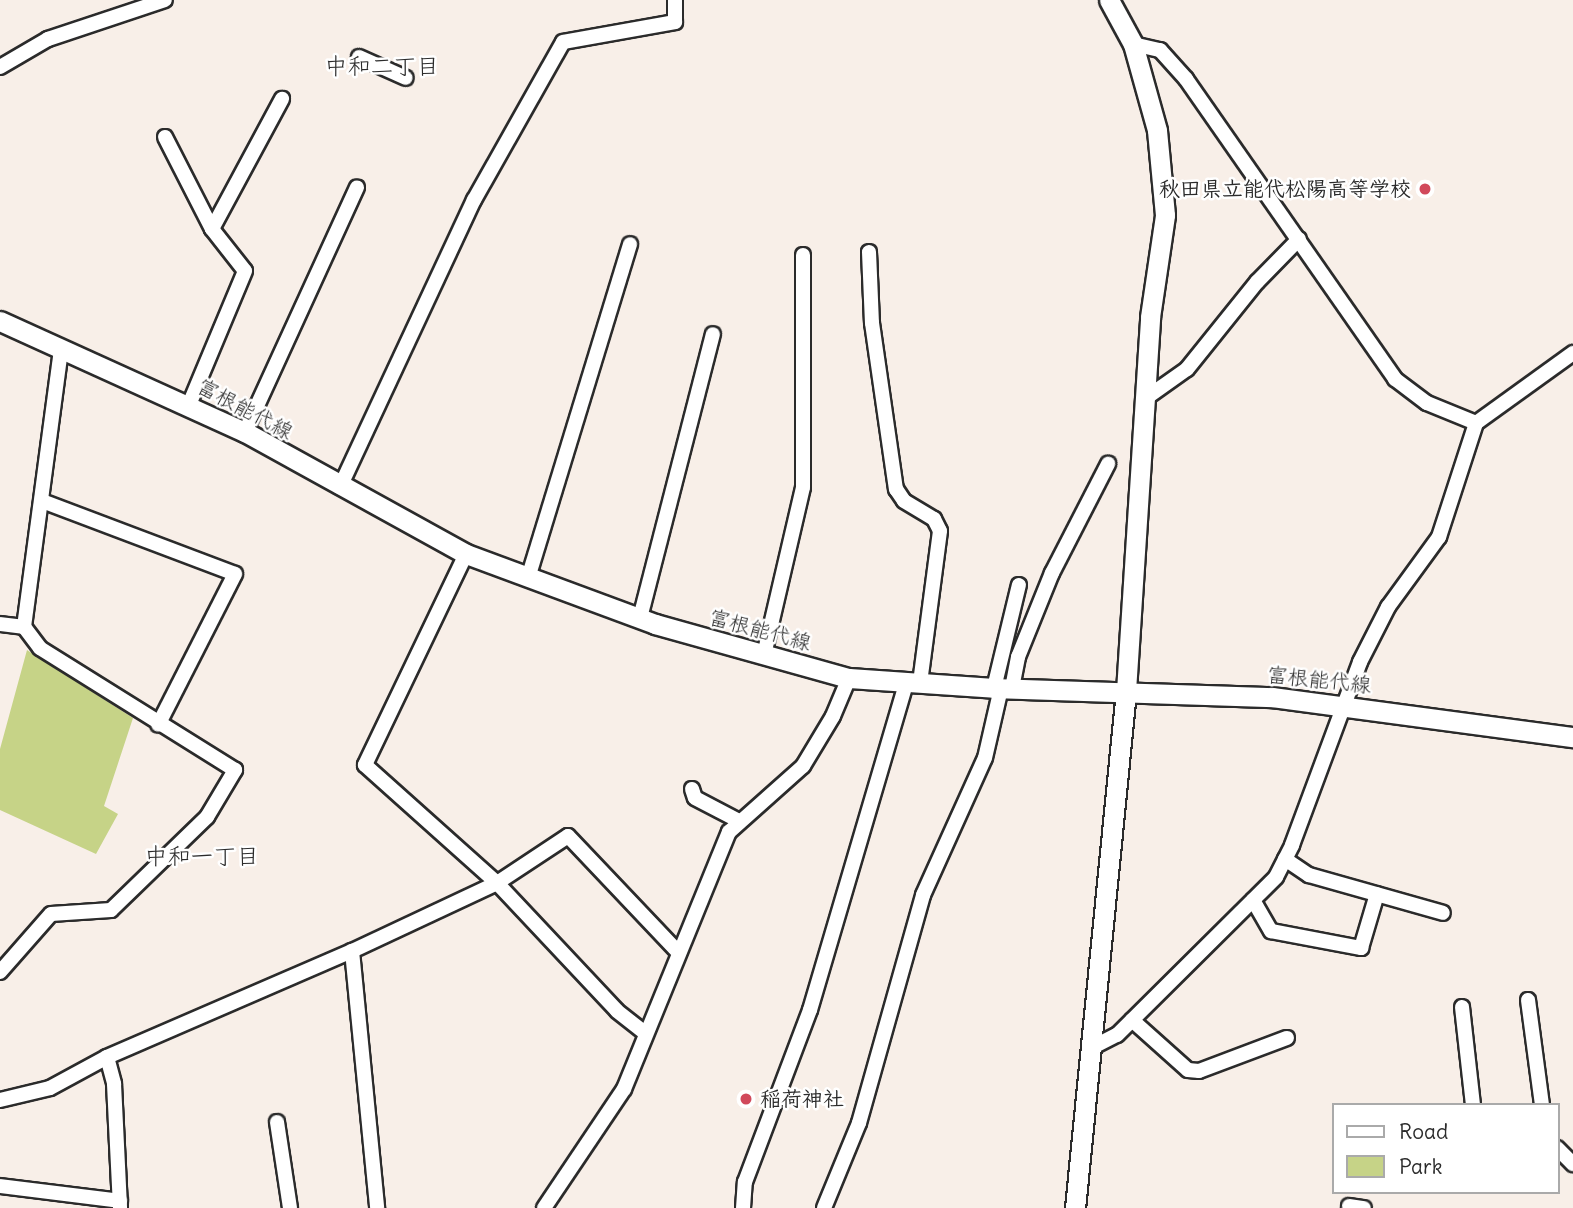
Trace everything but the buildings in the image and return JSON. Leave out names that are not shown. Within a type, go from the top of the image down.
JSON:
[{"type":"main road","points":[[1075,1208],[1126,691],[1150,317],[1165,215],[1157,130],[1133,44],[1109,0]]},
{"type":"main road","name":"富根能代線","points":[[0,321],[245,432],[340,487],[466,554],[639,618],[849,678],[1344,704],[1573,737]]},
{"type":"street","points":[[0,67],[48,39],[165,0]]},
{"type":"street","points":[[340,487],[474,200],[563,42],[675,22],[675,0]]},
{"type":"street","points":[[1133,44],[1160,50],[1186,79],[1395,379],[1427,403],[1476,423]]},
{"type":"street","points":[[359,57],[406,78]]},
{"type":"street","points":[[212,229],[282,99]]},
{"type":"street","points":[[165,137],[212,229],[245,271],[189,405]]},
{"type":"street","points":[[245,432],[357,187]]},
{"type":"street","points":[[1146,398],[1187,369],[1257,282],[1299,239]]},
{"type":"street","points":[[528,578],[630,244]]},
{"type":"street","points":[[743,1208],[746,1182],[810,1010],[913,683],[940,531],[934,519],[904,501],[896,489],[872,323],[869,252]]},
{"type":"street","points":[[765,655],[803,487],[803,255]]},
{"type":"street","points":[[639,618],[713,334]]},
{"type":"street","points":[[0,972],[51,914],[111,910],[207,817],[235,770],[159,725],[40,648],[24,627],[61,349]]},
{"type":"street","points":[[1091,1048],[1117,1035],[1276,877],[1344,704],[1388,607],[1439,537],[1476,423],[1573,354]]},
{"type":"street","points":[[1002,688],[1018,657],[1052,573],[1108,464]]},
{"type":"street","points":[[42,501],[235,574],[159,725]]},
{"type":"street","points":[[466,554],[365,765],[497,883],[617,1011],[645,1033]]},
{"type":"street","points":[[824,1208],[859,1123],[923,895],[985,758],[1002,688],[1019,585]]},
{"type":"street","points":[[0,624],[24,627]]},
{"type":"street","points":[[544,1208],[624,1089],[729,832],[803,766],[834,716],[849,678]]},
{"type":"street","points":[[692,789],[695,798],[739,821]]},
{"type":"street","points":[[0,1100],[50,1088],[107,1057],[352,951],[497,883],[568,836],[678,952]]},
{"type":"street","points":[[1285,859],[1309,875],[1443,913]]},
{"type":"street","points":[[1253,900],[1271,931],[1361,948],[1377,894]]},
{"type":"street","points":[[352,951],[377,1208]]},
{"type":"street","points":[[1528,1000],[1542,1103]]},
{"type":"street","points":[[1462,1007],[1473,1103]]},
{"type":"street","points":[[1132,1020],[1188,1070],[1199,1071],[1287,1038]]},
{"type":"street","points":[[0,1186],[120,1205],[114,1084],[107,1057]]},
{"type":"street","points":[[277,1122],[290,1208]]},
{"type":"street","points":[[1559,1150],[1573,1164]]},
{"type":"street","points":[[1349,1206],[1364,1208]]},
{"type":"green space","points":[[27,650],[133,718],[104,806],[118,814],[96,854],[0,810],[0,749]]},
{"type":"place","name":"秋田県立能代松陽高等学校","points":[[1425,189]]},
{"type":"place","name":"稲荷神社","points":[[746,1099]]},
{"type":"district","name":"中和二丁目","points":[[382,66]]},
{"type":"district","name":"中和一丁目","points":[[202,856]]}]
